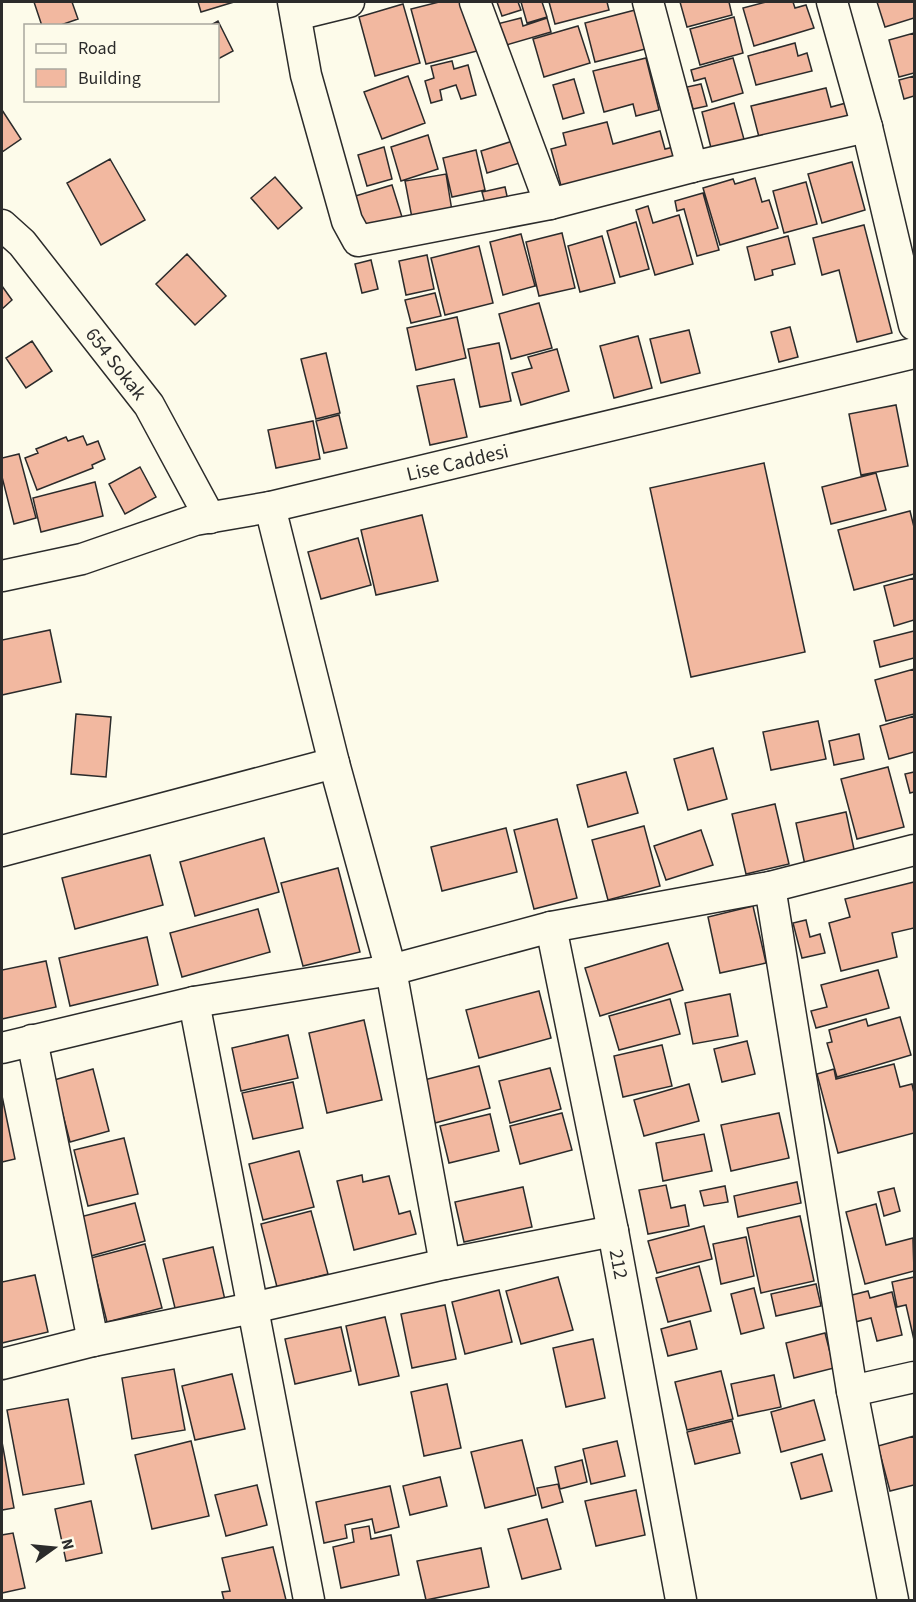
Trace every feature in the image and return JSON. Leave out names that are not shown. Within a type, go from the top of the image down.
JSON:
[{"type":"street","points":[[349,2],[294,8],[306,75],[347,221],[358,242],[550,204],[692,167],[867,127]]},
{"type":"street","points":[[475,2],[550,204]]},
{"type":"street","points":[[648,2],[692,167]]},
{"type":"street","points":[[832,2],[867,127],[915,325]]},
{"type":"street","name":"654 Sokak","points":[[2,225],[22,243],[149,405],[210,518]]},
{"type":"street","name":"Lise Caddesi","points":[[2,576],[82,559],[195,520],[270,507],[915,353]]},
{"type":"street","points":[[270,507],[334,763],[391,970],[445,1264]]},
{"type":"street","points":[[2,851],[334,763]]},
{"type":"street","points":[[2,1048],[194,1002],[391,970],[551,927],[770,887],[915,850]]},
{"type":"street","points":[[770,887],[852,1391],[893,1600]]},
{"type":"street","name":"212","points":[[551,927],[613,1231],[681,1600]]},
{"type":"street","points":[[194,1002],[309,1600]]},
{"type":"street","points":[[32,1040],[93,1341]]},
{"type":"street","points":[[2,1364],[93,1341],[445,1264],[613,1231]]},
{"type":"street","points":[[852,1391],[915,1377]]},
{"type":"building","points":[[34,2],[72,2],[78,19],[64,24],[41,24]]},
{"type":"building","points":[[198,2],[234,2],[201,12]]},
{"type":"building","points":[[439,2],[464,2],[477,51],[426,64],[411,9]]},
{"type":"building","points":[[497,2],[518,2],[521,10],[502,16]]},
{"type":"building","points":[[521,2],[542,2],[547,17],[527,23]]},
{"type":"building","points":[[549,2],[607,2],[609,10],[555,24]]},
{"type":"building","points":[[680,2],[729,2],[732,15],[687,27]]},
{"type":"building","points":[[766,2],[793,2],[795,8],[806,5],[814,28],[754,46],[743,8]]},
{"type":"building","points":[[877,2],[914,2],[914,18],[885,27]]},
{"type":"building","points":[[403,4],[420,63],[375,76],[359,17]]},
{"type":"building","points":[[639,9],[649,48],[595,62],[585,23]]},
{"type":"building","points":[[734,17],[743,53],[700,65],[690,29]]},
{"type":"building","points":[[521,18],[523,26],[547,18],[551,32],[503,46],[497,24]]},
{"type":"building","points":[[218,21],[233,51],[219,58],[219,24],[213,24]]},
{"type":"building","points":[[578,26],[590,63],[544,77],[533,39]]},
{"type":"building","points":[[914,33],[914,73],[899,77],[889,40]]},
{"type":"building","points":[[795,43],[798,56],[807,53],[812,71],[756,85],[748,56]]},
{"type":"building","points":[[646,58],[659,110],[636,116],[633,104],[604,112],[593,71]]},
{"type":"building","points":[[733,58],[743,93],[712,102],[705,78],[694,81],[691,70]]},
{"type":"building","points":[[452,61],[454,69],[468,65],[476,95],[461,99],[456,85],[440,90],[442,100],[431,103],[425,81],[434,78],[431,66]]},
{"type":"building","points":[[408,76],[425,123],[382,139],[364,92]]},
{"type":"building","points":[[914,76],[914,96],[904,99],[899,80]]},
{"type":"building","points":[[574,79],[584,113],[563,119],[553,85]]},
{"type":"building","points":[[701,84],[707,106],[693,109],[687,87]]},
{"type":"building","points":[[826,88],[831,107],[846,103],[850,119],[760,141],[751,106]]},
{"type":"building","points":[[734,103],[745,143],[712,152],[702,112]]},
{"type":"building","points":[[2,110],[21,139],[2,152]]},
{"type":"building","points":[[607,122],[613,144],[660,131],[665,149],[674,147],[678,162],[563,193],[551,149],[566,145],[563,133]]},
{"type":"building","points":[[428,135],[438,169],[401,181],[391,147]]},
{"type":"building","points":[[516,140],[523,162],[487,173],[481,151]]},
{"type":"building","points":[[384,147],[392,179],[367,186],[358,155]]},
{"type":"building","points":[[476,150],[485,190],[452,197],[443,158]]},
{"type":"building","points":[[110,159],[145,220],[101,245],[67,183]]},
{"type":"building","points":[[852,162],[865,210],[822,223],[808,174]]},
{"type":"building","points":[[446,174],[452,211],[412,218],[405,181]]},
{"type":"building","points":[[275,177],[302,208],[278,229],[251,198]]},
{"type":"building","points":[[755,178],[762,202],[769,200],[778,228],[720,245],[703,188],[733,179],[735,184]]},
{"type":"building","points":[[806,182],[817,224],[784,233],[773,191]]},
{"type":"building","points":[[392,185],[402,217],[362,229],[352,197]]},
{"type":"building","points":[[505,187],[509,205],[487,211],[482,192]]},
{"type":"building","points":[[703,193],[719,250],[697,256],[684,209],[677,211],[675,201]]},
{"type":"building","points":[[648,206],[653,223],[679,215],[693,264],[655,275],[636,210]]},
{"type":"building","points":[[636,222],[649,269],[620,277],[607,231]]},
{"type":"building","points":[[864,225],[892,333],[857,342],[839,270],[822,275],[813,238]]},
{"type":"building","points":[[562,233],[575,288],[539,296],[526,242]]},
{"type":"building","points":[[521,234],[535,286],[503,295],[490,242]]},
{"type":"building","points":[[602,236],[615,283],[580,292],[568,246]]},
{"type":"building","points":[[788,236],[795,264],[772,270],[773,275],[755,280],[747,247]]},
{"type":"building","points":[[479,246],[493,303],[445,315],[431,258]]},
{"type":"building","points":[[187,254],[226,296],[195,325],[156,284]]},
{"type":"building","points":[[427,255],[434,289],[406,295],[399,261]]},
{"type":"building","points":[[371,260],[378,289],[362,293],[355,264]]},
{"type":"building","points":[[2,286],[12,300],[2,309]]},
{"type":"building","points":[[435,293],[441,316],[411,323],[405,300]]},
{"type":"building","points":[[539,303],[552,348],[511,359],[499,314]]},
{"type":"building","points":[[457,317],[466,358],[416,370],[407,328]]},
{"type":"building","points":[[790,327],[798,357],[779,362],[771,332]]},
{"type":"building","points":[[689,330],[700,373],[661,383],[650,339]]},
{"type":"building","points":[[638,336],[652,388],[614,398],[600,346]]},
{"type":"building","points":[[32,341],[52,371],[26,388],[6,358]]},
{"type":"building","points":[[499,343],[511,401],[480,407],[468,349]]},
{"type":"building","points":[[557,349],[569,391],[521,405],[512,373],[532,368],[528,357]]},
{"type":"building","points":[[326,353],[340,413],[316,419],[301,359]]},
{"type":"building","points":[[454,379],[467,437],[430,445],[417,386]]},
{"type":"building","points":[[896,405],[908,466],[861,475],[849,414]]},
{"type":"building","points":[[339,415],[347,448],[324,453],[316,421]]},
{"type":"building","points":[[313,421],[320,459],[276,468],[268,430]]},
{"type":"building","points":[[83,436],[87,445],[98,441],[105,459],[92,465],[93,468],[37,490],[25,458],[38,453],[36,449],[66,437],[68,441]]},
{"type":"building","points":[[19,454],[36,518],[14,524],[2,477],[2,458]]},
{"type":"building","points":[[764,463],[805,652],[691,677],[650,488]]},
{"type":"building","points":[[140,467],[156,497],[125,514],[109,484]]},
{"type":"building","points":[[876,473],[886,510],[831,524],[822,487]]},
{"type":"building","points":[[95,482],[103,516],[41,532],[33,498]]},
{"type":"building","points":[[910,511],[914,527],[914,574],[854,590],[838,530]]},
{"type":"building","points":[[422,515],[438,581],[376,595],[361,530]]},
{"type":"building","points":[[358,538],[371,585],[321,599],[308,552]]},
{"type":"building","points":[[914,578],[914,620],[894,626],[884,586]]},
{"type":"building","points":[[50,630],[61,682],[2,695],[2,640]]},
{"type":"building","points":[[914,631],[914,658],[880,667],[874,641]]},
{"type":"building","points":[[914,669],[914,714],[886,721],[875,680]]},
{"type":"building","points":[[76,714],[111,717],[106,777],[71,774]]},
{"type":"building","points":[[914,716],[914,752],[889,759],[880,726]]},
{"type":"building","points":[[818,721],[826,759],[771,770],[763,732]]},
{"type":"building","points":[[859,734],[864,759],[834,765],[829,741]]},
{"type":"building","points":[[713,748],[727,799],[688,810],[674,759]]},
{"type":"building","points":[[888,767],[904,827],[857,839],[841,779]]},
{"type":"building","points":[[626,772],[638,813],[588,827],[577,785]]},
{"type":"building","points":[[914,772],[914,792],[910,793],[905,774]]},
{"type":"building","points":[[775,804],[789,864],[746,874],[732,814]]},
{"type":"building","points":[[846,812],[855,854],[805,865],[796,823]]},
{"type":"building","points":[[557,819],[577,898],[534,909],[514,830]]},
{"type":"building","points":[[644,826],[660,886],[608,900],[592,840]]},
{"type":"building","points":[[506,828],[517,872],[442,891],[431,847]]},
{"type":"building","points":[[701,830],[713,865],[666,880],[654,846]]},
{"type":"building","points":[[264,838],[279,892],[195,916],[180,862]]},
{"type":"building","points":[[150,855],[163,905],[75,929],[62,878]]},
{"type":"building","points":[[338,868],[360,952],[303,966],[281,883]]},
{"type":"building","points":[[914,882],[914,928],[892,933],[897,957],[841,971],[829,923],[850,917],[845,899]]},
{"type":"building","points":[[753,906],[766,963],[720,973],[708,917]]},
{"type":"building","points":[[258,909],[270,952],[182,977],[170,933]]},
{"type":"building","points":[[806,920],[810,937],[820,934],[825,953],[802,958],[793,923]]},
{"type":"building","points":[[147,937],[158,985],[70,1006],[59,958]]},
{"type":"building","points":[[668,943],[683,990],[600,1016],[585,968]]},
{"type":"building","points":[[46,961],[56,1007],[2,1019],[2,970]]},
{"type":"building","points":[[878,970],[889,1008],[816,1028],[811,1011],[827,1007],[821,985]]},
{"type":"building","points":[[539,991],[551,1038],[479,1058],[466,1010]]},
{"type":"building","points":[[730,994],[738,1036],[693,1044],[685,1003]]},
{"type":"building","points":[[670,999],[680,1034],[619,1050],[609,1016]]},
{"type":"building","points":[[900,1017],[911,1055],[837,1077],[827,1043],[832,1042],[829,1030],[866,1019],[868,1026]]},
{"type":"building","points":[[364,1020],[382,1100],[327,1113],[309,1033]]},
{"type":"building","points":[[288,1035],[298,1078],[241,1091],[232,1048]]},
{"type":"building","points":[[747,1041],[755,1074],[722,1082],[714,1049]]},
{"type":"building","points":[[662,1045],[672,1086],[623,1097],[614,1056]]},
{"type":"building","points":[[894,1064],[900,1087],[912,1084],[914,1133],[838,1153],[817,1074],[834,1069],[836,1079]]},
{"type":"building","points":[[479,1066],[490,1108],[435,1123],[424,1080]]},
{"type":"building","points":[[550,1068],[561,1109],[510,1123],[499,1081]]},
{"type":"building","points":[[93,1069],[109,1131],[70,1142],[54,1080]]},
{"type":"building","points":[[293,1082],[303,1128],[253,1139],[242,1093]]},
{"type":"building","points":[[689,1084],[699,1121],[644,1136],[634,1100]]},
{"type":"building","points":[[2,1096],[15,1159],[2,1162]]},
{"type":"building","points":[[562,1113],[572,1150],[520,1164],[510,1126]]},
{"type":"building","points":[[779,1113],[789,1158],[731,1171],[721,1125]]},
{"type":"building","points":[[490,1114],[499,1151],[449,1163],[440,1126]]},
{"type":"building","points":[[704,1134],[712,1171],[663,1181],[656,1143]]},
{"type":"building","points":[[124,1138],[138,1194],[88,1206],[74,1150]]},
{"type":"building","points":[[299,1151],[314,1207],[263,1220],[249,1164]]},
{"type":"building","points":[[362,1175],[363,1182],[389,1176],[399,1214],[410,1211],[416,1234],[354,1250],[337,1181]]},
{"type":"building","points":[[797,1182],[801,1203],[738,1217],[734,1196]]},
{"type":"building","points":[[666,1185],[671,1208],[685,1205],[689,1226],[648,1234],[639,1190]]},
{"type":"building","points":[[725,1186],[728,1202],[704,1206],[700,1191]]},
{"type":"building","points":[[523,1187],[532,1227],[464,1242],[455,1202]]},
{"type":"building","points":[[894,1188],[900,1211],[884,1216],[878,1192]]},
{"type":"building","points":[[135,1203],[145,1241],[91,1256],[80,1217]]},
{"type":"building","points":[[876,1204],[886,1245],[913,1238],[914,1271],[865,1284],[846,1212]]},
{"type":"building","points":[[311,1211],[328,1274],[277,1287],[261,1224]]},
{"type":"building","points":[[800,1216],[814,1281],[761,1293],[747,1228]]},
{"type":"building","points":[[704,1226],[712,1259],[657,1273],[648,1241]]},
{"type":"building","points":[[746,1237],[754,1276],[721,1284],[713,1244]]},
{"type":"building","points":[[145,1244],[162,1308],[107,1322],[91,1258]]},
{"type":"building","points":[[213,1247],[225,1300],[176,1312],[163,1259]]},
{"type":"building","points":[[699,1266],[711,1311],[668,1322],[656,1278]]},
{"type":"building","points":[[35,1275],[48,1332],[2,1343],[2,1282]]},
{"type":"building","points":[[558,1277],[573,1330],[521,1344],[506,1291]]},
{"type":"building","points":[[914,1277],[914,1340],[906,1305],[897,1307],[892,1282]]},
{"type":"building","points":[[816,1284],[821,1306],[776,1316],[771,1294]]},
{"type":"building","points":[[754,1288],[764,1328],[741,1334],[731,1294]]},
{"type":"building","points":[[499,1290],[512,1342],[465,1354],[452,1302]]},
{"type":"building","points":[[868,1291],[870,1298],[892,1292],[902,1335],[877,1341],[871,1318],[855,1322],[848,1296]]},
{"type":"building","points":[[445,1305],[456,1359],[412,1368],[401,1314]]},
{"type":"building","points":[[385,1317],[399,1376],[359,1385],[346,1326]]},
{"type":"building","points":[[690,1321],[697,1349],[668,1356],[661,1329]]},
{"type":"building","points":[[341,1327],[351,1371],[295,1384],[285,1339]]},
{"type":"building","points":[[825,1333],[834,1368],[794,1378],[786,1343]]},
{"type":"building","points":[[593,1339],[605,1398],[566,1407],[553,1348]]},
{"type":"building","points":[[174,1369],[185,1430],[132,1439],[122,1378]]},
{"type":"building","points":[[721,1371],[733,1419],[687,1430],[675,1382]]},
{"type":"building","points":[[232,1374],[245,1429],[195,1440],[182,1386]]},
{"type":"building","points":[[774,1375],[781,1407],[738,1416],[731,1384]]},
{"type":"building","points":[[447,1384],[461,1448],[424,1456],[411,1392]]},
{"type":"building","points":[[68,1399],[84,1484],[23,1495],[7,1410]]},
{"type":"building","points":[[814,1400],[825,1440],[781,1452],[771,1412]]},
{"type":"building","points":[[732,1421],[740,1453],[695,1464],[687,1432]]},
{"type":"building","points":[[914,1436],[914,1485],[890,1491],[878,1446]]},
{"type":"building","points":[[522,1440],[536,1495],[485,1508],[471,1452]]},
{"type":"building","points":[[191,1441],[209,1516],[152,1529],[135,1455]]},
{"type":"building","points":[[617,1441],[625,1476],[591,1484],[583,1449]]},
{"type":"building","points":[[2,1442],[14,1508],[2,1510]]},
{"type":"building","points":[[822,1454],[832,1491],[801,1499],[791,1463]]},
{"type":"building","points":[[582,1460],[587,1482],[560,1489],[555,1467]]},
{"type":"building","points":[[440,1477],[447,1506],[410,1515],[403,1486]]},
{"type":"building","points":[[558,1484],[563,1502],[542,1508],[537,1488]]},
{"type":"building","points":[[257,1485],[267,1525],[226,1536],[215,1495]]},
{"type":"building","points":[[390,1486],[399,1527],[375,1533],[372,1519],[345,1525],[347,1538],[324,1543],[316,1502]]},
{"type":"building","points":[[636,1490],[645,1535],[596,1546],[585,1501]]},
{"type":"building","points":[[91,1501],[102,1553],[66,1561],[55,1509]]},
{"type":"building","points":[[547,1519],[561,1569],[522,1579],[508,1529]]},
{"type":"building","points":[[369,1526],[371,1539],[391,1535],[399,1575],[341,1588],[333,1547],[354,1542],[352,1529]]},
{"type":"building","points":[[13,1533],[25,1588],[2,1593],[2,1535]]},
{"type":"building","points":[[273,1547],[286,1600],[224,1600],[222,1592],[230,1591],[222,1558]]},
{"type":"building","points":[[481,1548],[489,1587],[426,1600],[417,1561]]}]
